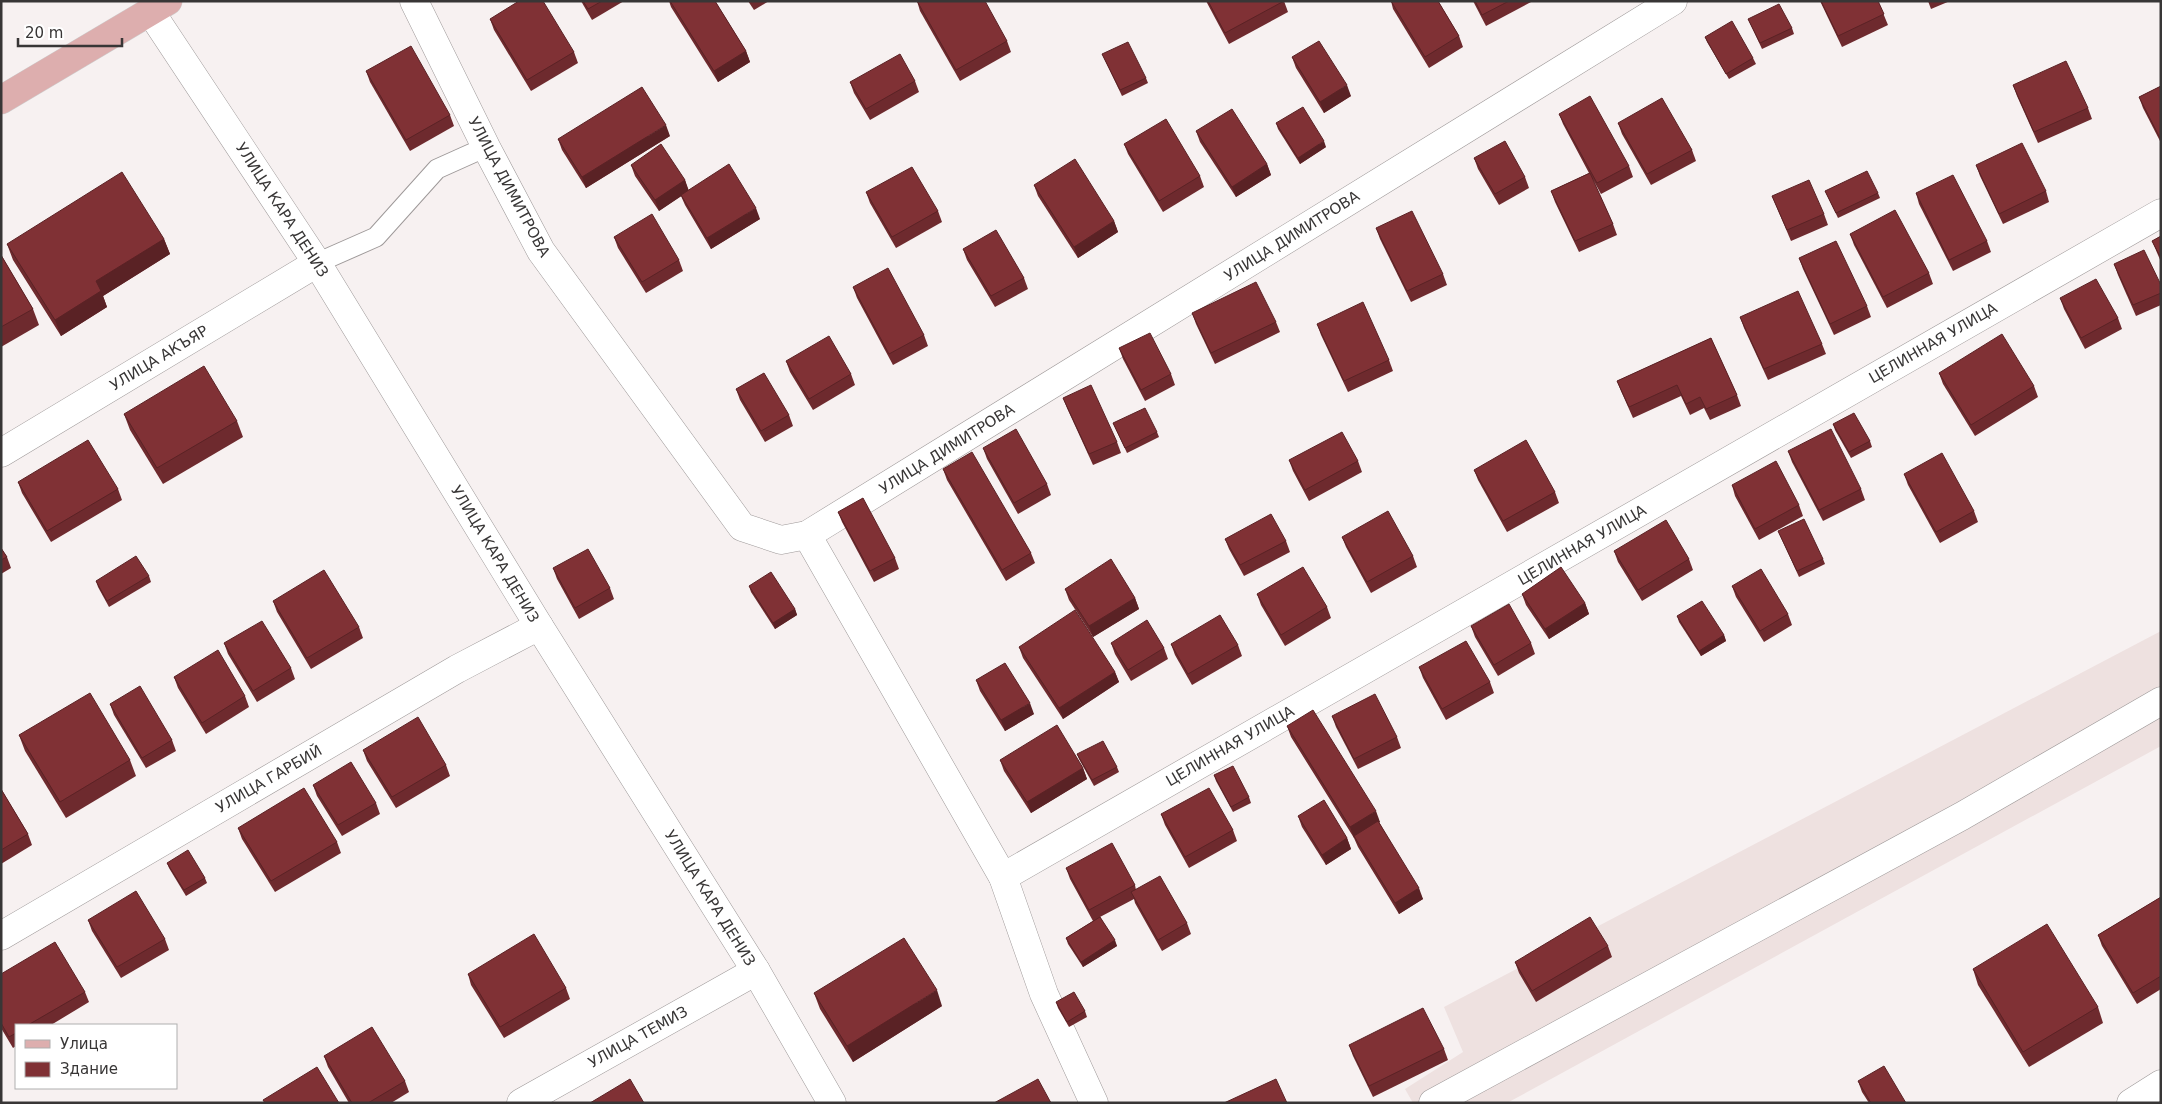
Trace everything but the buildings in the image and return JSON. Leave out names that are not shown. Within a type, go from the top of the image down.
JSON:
[{"type":"main road","points":[[1,100],[155,5]]},
{"type":"street","name":"УЛИЦА ДИМИТРОВА","points":[[414,1],[486,147],[541,251],[742,526],[781,540],[807,535],[1673,1]]},
{"type":"street","name":"УЛИЦА КАРА ДЕНИЗ","points":[[155,5],[317,263],[539,626],[756,971],[832,1103]]},
{"type":"street","name":"ЦЕЛИННАЯ УЛИЦА","points":[[1003,877],[2161,213]]},
{"type":"street","name":"УЛИЦА АКЪЯР","points":[[1,453],[317,263]]},
{"type":"street","points":[[807,535],[1003,877],[1044,994],[1094,1103]]},
{"type":"street","name":"УЛИЦА ГАРБИЙ","points":[[1,936],[457,669],[539,626]]},
{"type":"street","points":[[1433,1103],[1962,816],[2161,701]]},
{"type":"street","name":"УЛИЦА ТЕМИЗ","points":[[520,1103],[756,971]]},
{"type":"street","points":[[2130,1103],[2161,1084]]},
{"type":"lane","points":[[317,263],[376,237],[437,169],[486,147]]},
{"type":"shaded area","points":[[2161,631],[2161,746],[1507,1103],[1413,1103],[1405,1089],[1463,1052],[1444,1007]]}]
